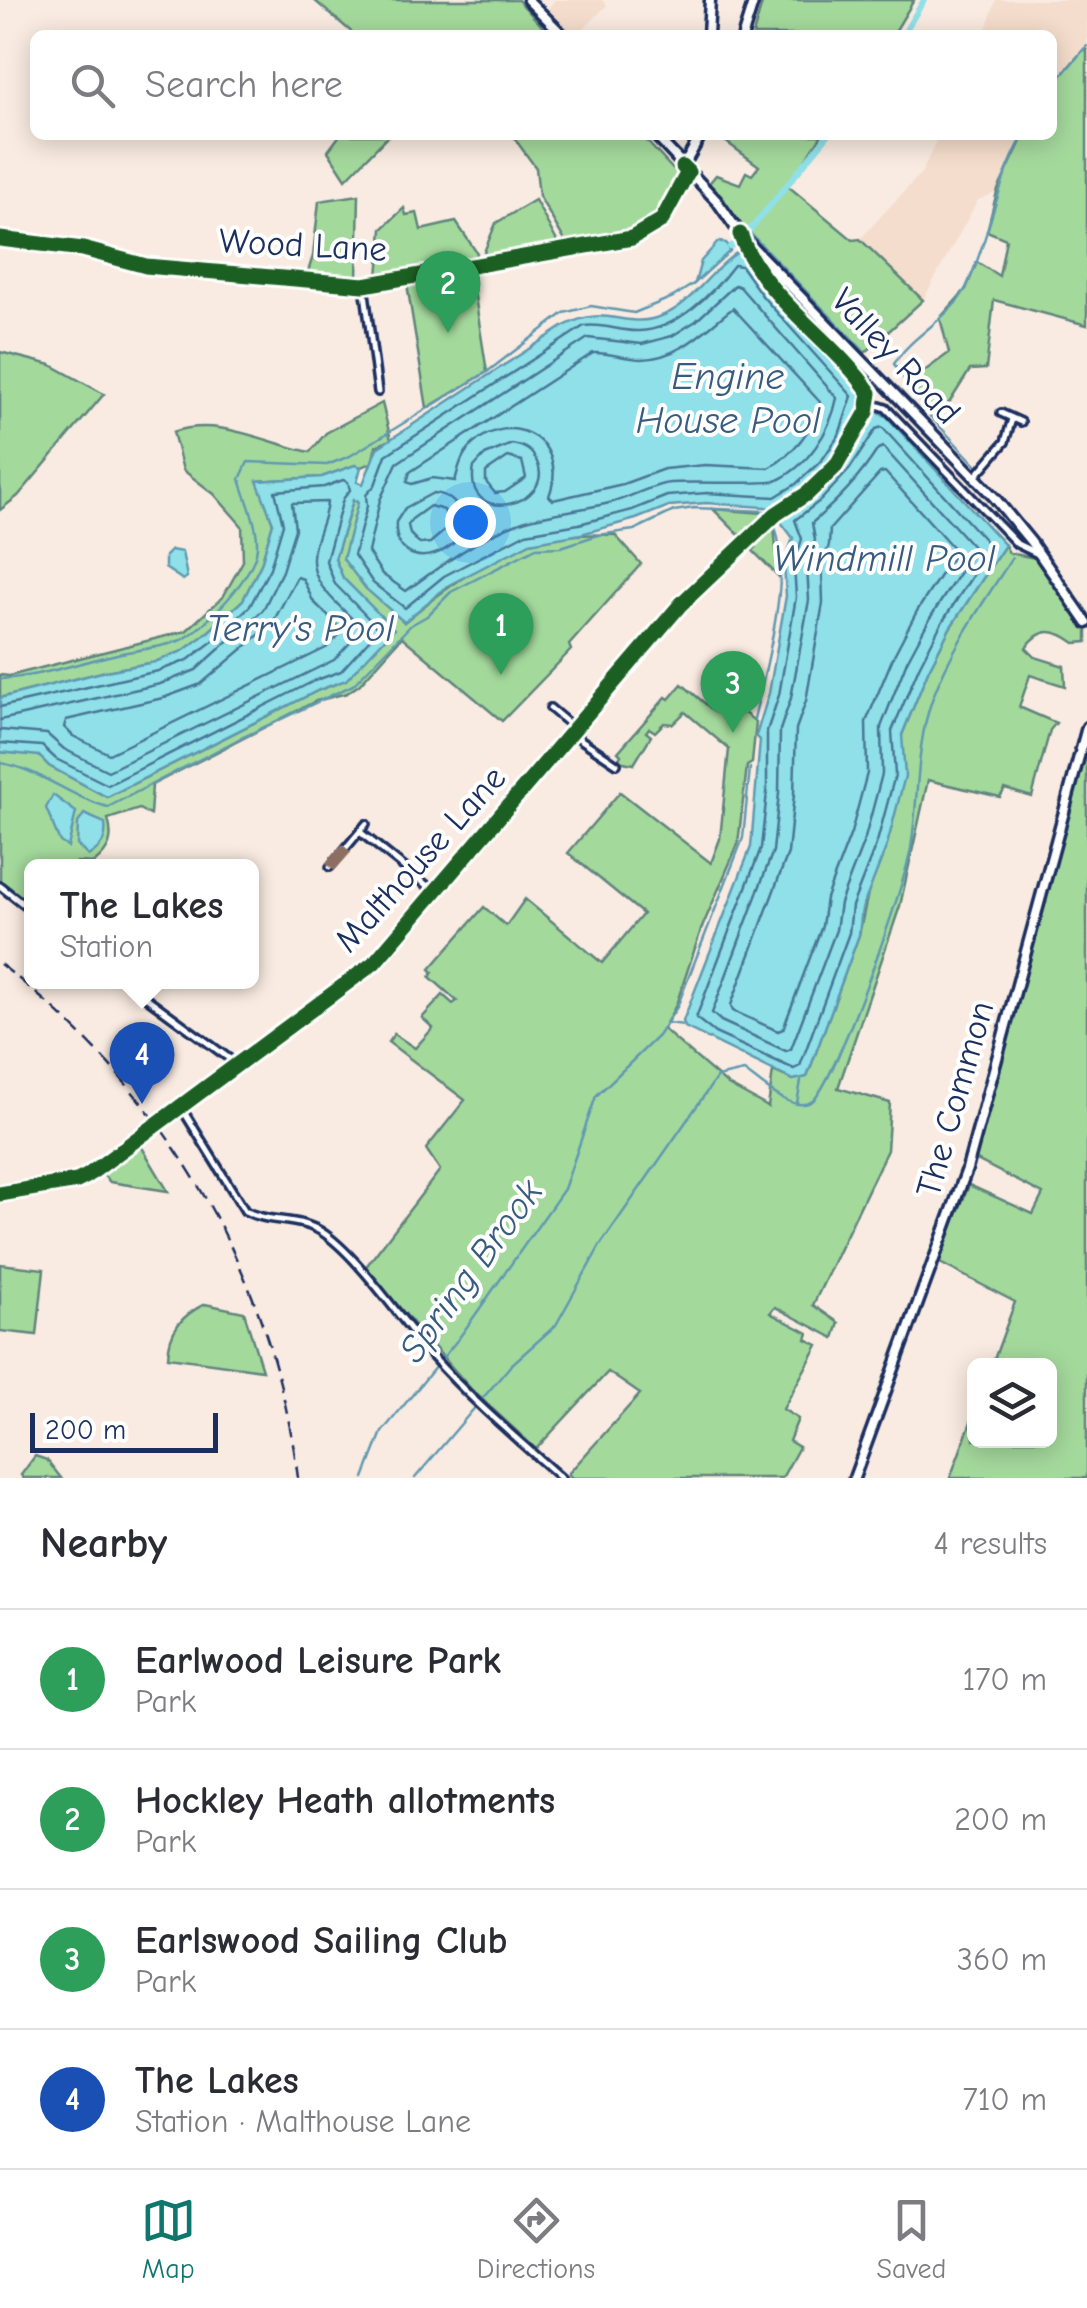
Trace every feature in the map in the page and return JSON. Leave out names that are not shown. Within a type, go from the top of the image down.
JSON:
[{"type":"street","points":[[528,0],[558,30]]},
{"type":"street","points":[[708,30],[710,0]]},
{"type":"street","points":[[745,30],[754,0]]},
{"type":"street","name":"Valley Road","points":[[659,140],[717,201],[740,234],[976,477],[1040,556],[1087,623]]},
{"type":"street","points":[[686,170],[699,140]]},
{"type":"street","name":"Wood Lane","points":[[0,239],[71,247],[146,266],[364,284],[632,238],[662,220],[686,170]]},
{"type":"street","points":[[740,234],[745,248],[777,292],[866,387],[872,398],[867,412]]},
{"type":"street","points":[[364,284],[378,392]]},
{"type":"street","points":[[867,412],[877,405],[884,406],[1017,544],[1040,556]]},
{"type":"street","name":"Malthouse Lane","points":[[0,1194],[77,1181],[372,964],[680,604],[769,520],[836,466],[867,412]]},
{"type":"street","points":[[1002,413],[1021,422]]},
{"type":"street","points":[[976,477],[1005,442],[1012,419]]},
{"type":"street","points":[[550,708],[617,764]]},
{"type":"street","name":"The Common","points":[[854,1478],[967,1169],[1087,728]]},
{"type":"street","points":[[330,866],[366,824]]},
{"type":"street","points":[[360,832],[435,892]]},
{"type":"street","points":[[0,886],[24,905]]},
{"type":"street","points":[[134,989],[238,1066]]},
{"type":"street","points":[[180,1107],[245,1211],[307,1224],[335,1242],[481,1407],[561,1478]]},
{"type":"shaded area","points":[[555,0],[602,0],[607,5],[583,30],[564,30],[546,11]]},
{"type":"shaded area","points":[[996,0],[1087,0],[1087,46],[1057,80],[1057,30],[986,30]]},
{"type":"shaded area","points":[[937,140],[1022,140],[997,192],[978,200],[923,300],[860,239],[922,172]]},
{"type":"green space","points":[[314,0],[518,0],[545,30],[349,30]]},
{"type":"green space","points":[[763,0],[914,0],[896,30],[754,30]]},
{"type":"green space","points":[[1087,50],[1087,325],[994,300],[986,369],[970,370],[949,403],[930,416],[908,383],[949,353],[940,318],[966,289],[977,262],[999,276],[1006,239],[987,231],[997,192],[1022,140],[1057,140],[1057,80]]},
{"type":"green space","points":[[336,140],[384,140],[346,179],[328,151]]},
{"type":"green space","points":[[516,140],[646,140],[678,175],[657,211],[635,230],[607,238],[565,241],[539,196],[536,168]]},
{"type":"green space","points":[[819,140],[788,186],[853,240],[860,239],[923,300],[865,353],[707,186],[716,175],[740,184],[746,172],[752,175],[759,166],[725,141]]},
{"type":"green space","points":[[359,195],[357,279],[307,275],[319,201]]},
{"type":"green space","points":[[535,200],[559,245],[490,259],[484,252],[496,223]]},
{"type":"green space","points":[[404,208],[406,215],[417,213],[421,230],[456,222],[477,253],[476,258],[378,277],[382,229]]},
{"type":"green space","points":[[471,271],[487,372],[427,408],[407,284]]},
{"type":"green space","points":[[0,352],[51,365],[104,394],[18,496],[0,510]]},
{"type":"green space","points":[[382,403],[391,440],[376,446],[372,463],[322,477],[258,481],[273,523],[261,564],[243,600],[207,633],[183,651],[155,662],[0,698],[0,675],[9,676],[186,631],[223,597],[243,561],[242,526],[214,494],[183,470],[173,432],[207,427],[225,429],[310,452],[326,433]]},
{"type":"green space","points":[[353,500],[358,502],[404,622],[479,567],[539,540],[615,535],[641,564],[569,645],[571,650],[502,721],[402,637],[347,693],[316,701],[152,785],[150,815],[139,809],[108,819],[109,844],[98,859],[24,859],[24,901],[0,882],[0,752],[39,755],[49,766],[107,797],[346,680],[343,578],[335,559]]},
{"type":"green space","points":[[713,509],[764,513],[768,516],[743,539]]},
{"type":"green space","points":[[774,523],[778,576],[753,551],[753,544]]},
{"type":"green space","points":[[1005,545],[1009,553],[1035,558],[1087,630],[1087,642],[1075,643],[1049,632],[1037,636],[1026,648],[1035,657],[1064,666],[1065,686],[1030,675],[1019,707],[1056,723],[1050,730],[1032,797],[1005,789],[1000,797],[928,780],[900,906],[838,1088],[890,1103],[887,1150],[813,1305],[839,1323],[834,1338],[775,1307],[770,1313],[808,1333],[806,1339],[818,1345],[783,1409],[798,1419],[789,1441],[799,1447],[782,1478],[572,1478],[568,1474],[640,1394],[608,1372],[536,1449],[472,1390],[365,1268],[440,1170],[426,1149],[465,1100],[388,1042],[394,1034],[415,1048],[433,1028],[422,1018],[443,995],[453,1004],[457,1001],[430,977],[430,969],[484,907],[506,926],[525,899],[602,963],[643,914],[568,853],[620,792],[711,863],[720,839],[729,749],[685,712],[673,724],[664,723],[655,732],[649,728],[646,732],[651,736],[634,764],[618,761],[618,752],[682,684],[715,712],[727,700],[756,722],[738,844],[701,930],[676,1005],[663,1029],[728,1085],[768,1107],[773,1071],[793,1080],[807,1077],[859,935],[902,735],[950,628]]},
{"type":"green space","points":[[1087,743],[1087,1478],[950,1478],[967,1433],[967,1448],[1057,1448],[1057,1358],[995,1358],[1015,1302],[938,1262],[969,1185],[1033,1214],[1043,1194],[975,1159]]},
{"type":"green space","points":[[140,1144],[168,1191],[110,1182],[101,1173]]},
{"type":"green space","points":[[0,1264],[44,1269],[37,1335],[0,1331]]},
{"type":"green space","points":[[205,1304],[244,1312],[262,1370],[168,1357],[178,1325]]},
{"type":"green space","points":[[35,1456],[47,1460],[61,1478],[23,1478],[21,1475]]},
{"type":"water","points":[[718,242],[726,243],[730,251],[695,283],[701,261]]},
{"type":"water","name":"Engine House Pool","points":[[738,252],[744,254],[771,291],[865,394],[848,440],[802,492],[777,508],[706,503],[669,506],[581,534],[530,543],[449,585],[404,622],[366,589],[343,559],[358,502],[353,500],[335,559],[343,578],[394,629],[346,680],[107,797],[49,766],[39,756],[0,752],[0,698],[155,662],[183,651],[243,600],[261,564],[273,523],[257,481],[322,477],[355,465],[361,467],[357,482],[363,484],[377,448],[564,326],[593,317],[638,321],[664,315],[684,302]]},
{"type":"water","name":"Windmill Pool","points":[[876,410],[887,417],[1005,545],[950,628],[902,735],[905,776],[887,845],[862,909],[859,935],[807,1077],[793,1080],[685,1027],[683,1021],[751,847],[760,740],[756,736],[769,693],[786,596],[784,564],[793,538],[781,516],[835,469]]},
{"type":"water","points":[[171,550],[182,552],[187,577],[183,580],[165,568],[165,556]]},
{"type":"water","points":[[53,795],[76,812],[68,847],[60,842],[46,808]]},
{"type":"water","points":[[84,814],[105,823],[102,843],[88,856],[77,845],[78,823]]},
{"type":"waterway","points":[[906,30],[924,0]]},
{"type":"waterway","name":"Spring Brook","points":[[1057,80],[1087,46]]},
{"type":"waterway","points":[[746,235],[824,140]]},
{"type":"waterway","name":"Spring Brook","points":[[976,465],[930,416],[894,364],[952,307],[967,286],[1021,140]]},
{"type":"waterway","points":[[749,232],[863,350]]},
{"type":"waterway","points":[[734,234],[737,242]]},
{"type":"waterway","points":[[730,247],[738,241]]},
{"type":"waterway","name":"Terry's Pool","points":[[0,679],[166,645],[181,640],[203,624],[239,585],[254,558],[256,529],[240,479],[248,462],[327,465],[350,456],[487,372],[564,313],[591,306],[634,313],[695,283]]},
{"type":"waterway","points":[[984,493],[1017,534]]},
{"type":"waterway","name":"Terry's Pool","points":[[0,763],[28,771],[108,807],[353,685],[411,625],[427,616],[451,592],[536,548],[561,547],[598,535],[634,530],[674,511],[694,508],[765,511],[775,528],[780,552],[777,611],[754,719]]},
{"type":"waterway","points":[[415,1478],[511,1365],[556,1325],[601,1244],[717,1077],[744,1071],[794,1103],[811,1102],[821,1089],[867,983],[906,868],[914,829],[923,734],[933,697],[959,643],[1012,558]]},
{"type":"waterway","name":"Spring Brook","points":[[364,1478],[382,1432],[459,1338],[564,1189],[596,1096],[658,1036],[677,1007],[743,838],[750,768]]},
{"type":"waterway","points":[[668,1023],[684,1025]]},
{"type":"waterway","points":[[797,1103],[801,1081]]},
{"type":"railway","points":[[0,964],[24,984]]},
{"type":"railway","points":[[30,989],[113,1068],[160,1127],[201,1191],[236,1258],[264,1328],[284,1402],[298,1478]]},
{"type":"marked path","points":[[330,867],[347,848]]},
{"type":"cycle path","points":[[0,239],[83,249],[146,266],[364,285],[632,238],[662,220],[688,172],[683,167]]},
{"type":"cycle path","points":[[0,1194],[87,1176],[374,963],[681,604],[776,514],[808,493],[836,466],[867,412],[870,393],[765,279],[740,234]]},
{"type":"place","name":"Hockley Heath allotments","points":[[448,333]]},
{"type":"place","name":"Earlwood Leisure Park","points":[[501,675]]},
{"type":"place","name":"Earlswood Sailing Club","points":[[733,733]]},
{"type":"place","name":"The Lakes","points":[[142,1104]]}]
